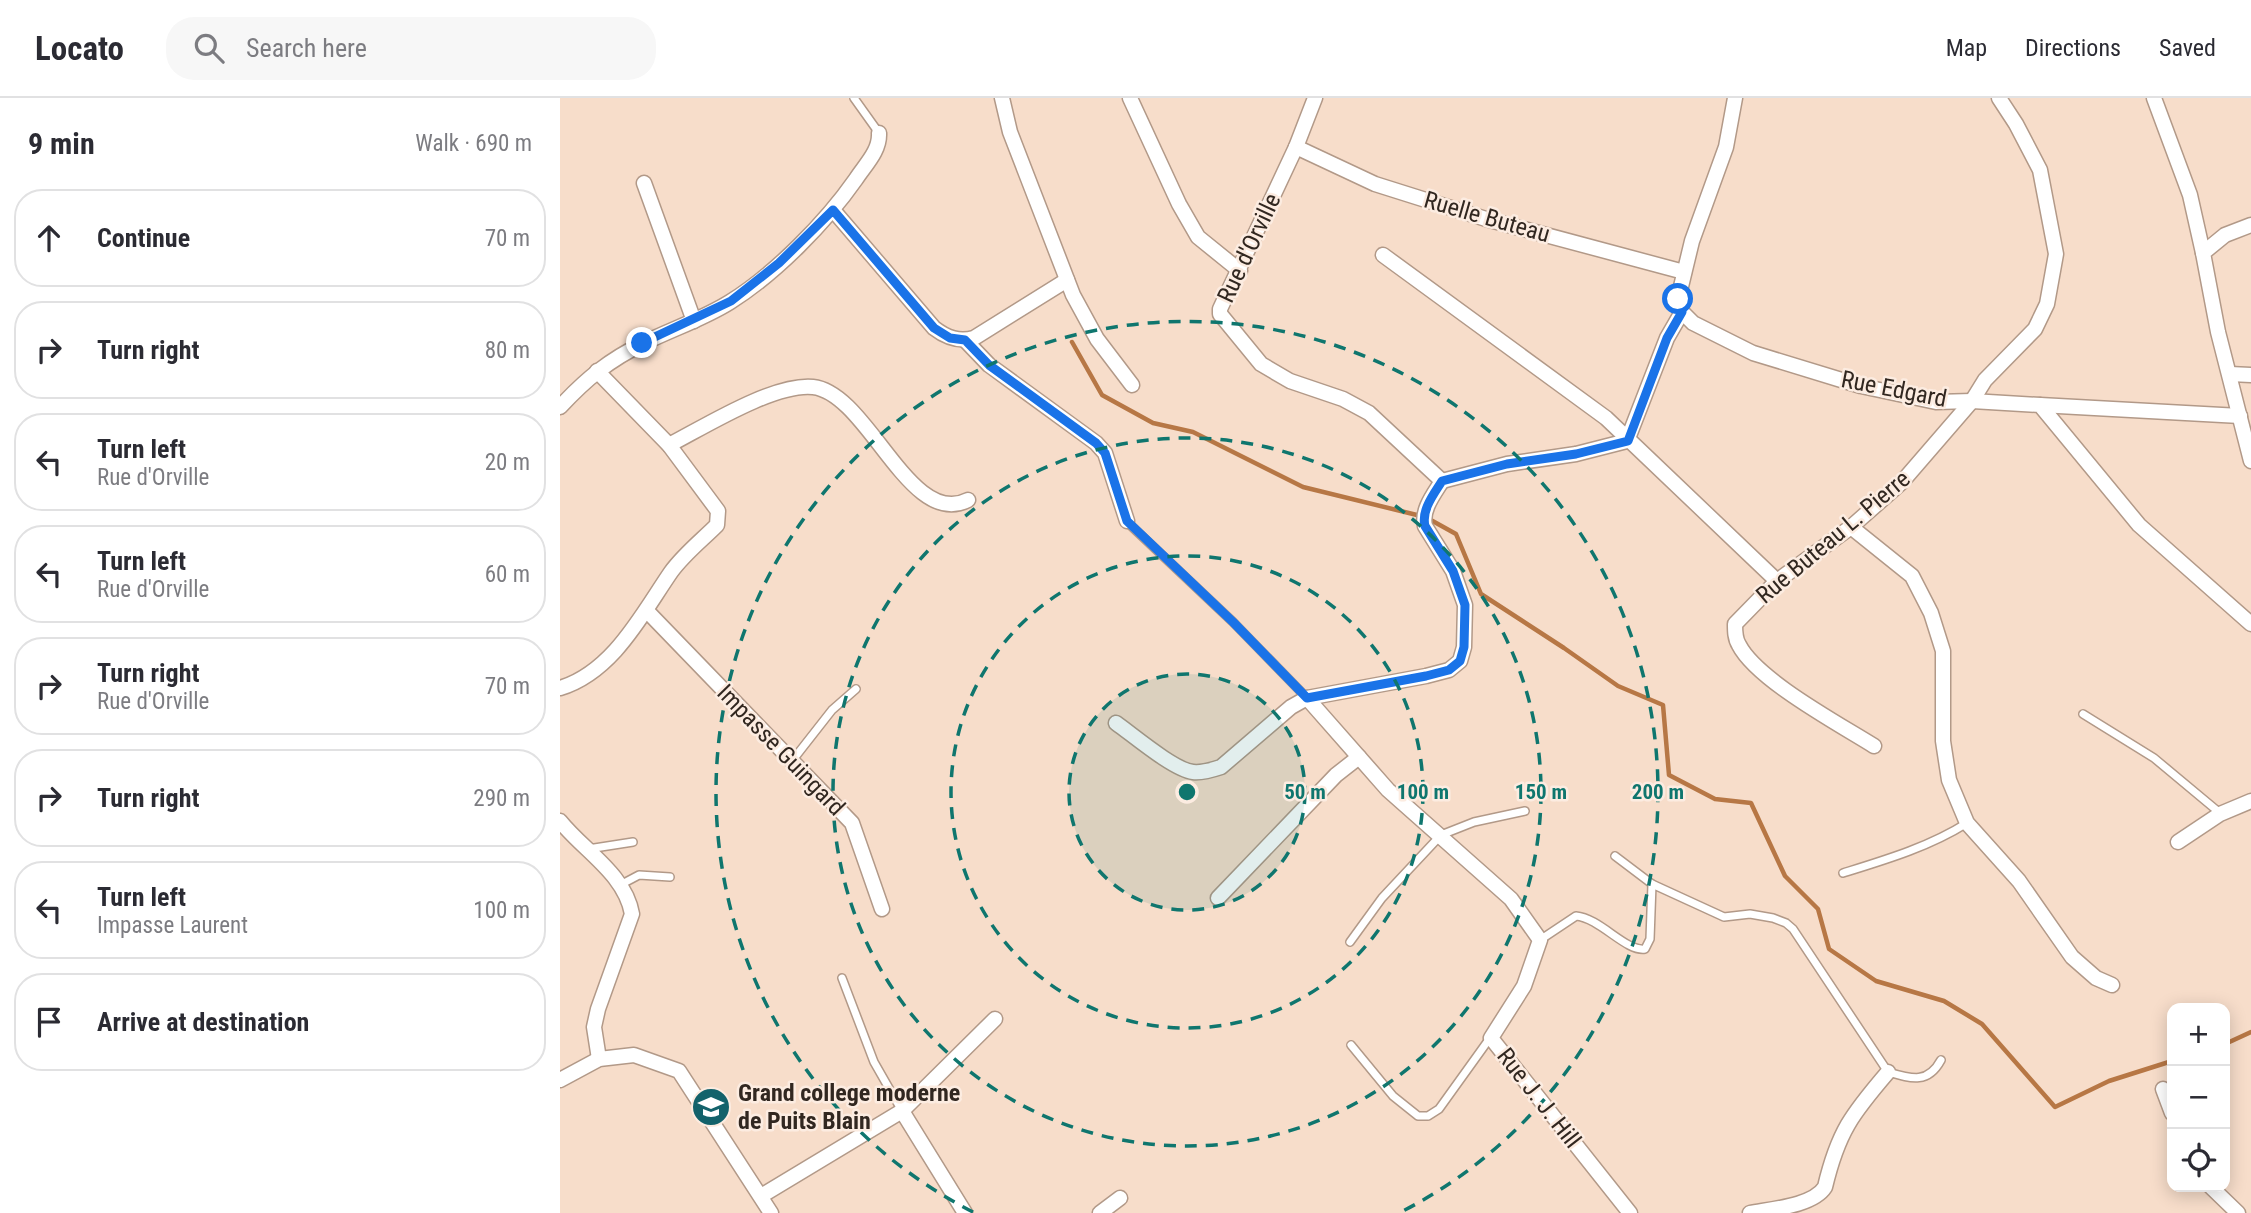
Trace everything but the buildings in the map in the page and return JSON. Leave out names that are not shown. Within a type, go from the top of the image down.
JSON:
[{"type":"street","points":[[1002,98],[1010,132],[1067,280],[1097,339],[1132,385]]},
{"type":"street","points":[[1130,98],[1179,204],[1198,237],[1240,271]]},
{"type":"street","name":"Rue d'Orville","points":[[1315,98],[1296,147],[1220,314],[1261,364],[1290,381],[1343,399],[1369,413],[1442,481]]},
{"type":"street","points":[[1628,441],[1667,338],[1682,312],[1678,299],[1684,272],[1692,241],[1726,147],[1735,98]]},
{"type":"street","name":"Rue Buteau L. Pierre","points":[[1874,746],[1791,694],[1758,668],[1739,646],[1735,624],[1777,581],[1851,527],[1902,482],[1972,401],[1985,380],[2035,329],[2047,304],[2056,254],[2040,170],[1999,98]]},
{"type":"street","points":[[2154,98],[2190,195],[2218,332],[2251,461]]},
{"type":"street","points":[[560,407],[597,371],[642,343],[694,321],[731,301],[770,271],[833,210],[874,153],[879,133]]},
{"type":"street","name":"Ruelle Buteau","points":[[1296,147],[1375,184],[1486,219],[1684,272]]},
{"type":"street","points":[[643,183],[694,321]]},
{"type":"street","points":[[833,210],[934,328],[950,338],[974,338],[1067,280]]},
{"type":"street","points":[[2203,253],[2224,235],[2251,225]]},
{"type":"street","points":[[1383,255],[1606,418],[1777,581]]},
{"type":"street","name":"Rue Edgard","points":[[1682,312],[1693,323],[1765,357],[1873,389],[1936,401],[2240,416]]},
{"type":"street","points":[[965,340],[989,365],[1096,443],[1105,453],[1127,521]]},
{"type":"street","points":[[560,688],[572,684],[603,663],[647,611],[673,569],[717,524],[718,510],[668,444],[597,371]]},
{"type":"street","points":[[2230,373],[2251,375]]},
{"type":"street","points":[[668,444],[766,396],[792,388],[814,387],[835,396],[914,484],[936,502],[957,505],[968,500]]},
{"type":"street","points":[[2040,405],[2139,525],[2251,624]]},
{"type":"street","points":[[1116,723],[1178,767],[1192,772],[1208,771],[1221,767],[1291,707],[1307,698],[1449,670],[1460,661],[1464,647],[1465,605],[1453,571],[1425,526],[1424,516],[1442,481],[1507,464],[1576,454],[1628,441]]},
{"type":"street","points":[[1851,527],[1912,576],[1931,613],[1943,651],[1943,741],[1949,780],[1967,823],[2019,881],[2072,957],[2096,978],[2112,985]]},
{"type":"street","name":"Impasse Guingard","points":[[647,611],[852,823],[882,909]]},
{"type":"street","points":[[1307,698],[1388,790],[1511,899],[1540,940]]},
{"type":"street","points":[[1218,898],[1336,775],[1359,757]]},
{"type":"street","points":[[2178,842],[2220,814],[2251,801]]},
{"type":"street","points":[[560,821],[622,884],[632,914],[598,1009],[594,1027],[598,1059]]},
{"type":"street","name":"Rue J. J. Hill","points":[[1540,940],[1524,986],[1491,1038],[1630,1213]]},
{"type":"street","points":[[761,1196],[902,1111],[995,1019]]},
{"type":"street","points":[[560,1080],[598,1059],[634,1055],[679,1071],[771,1213]]},
{"type":"street","points":[[1750,1213],[1801,1203],[1821,1194],[1842,1132],[1854,1112],[1888,1072]]},
{"type":"street","points":[[2162,1089],[2167,1101]]},
{"type":"street","points":[[902,1111],[965,1213]]},
{"type":"street","points":[[2216,1192],[2238,1213]]},
{"type":"street","points":[[1100,1213],[1120,1198]]},
{"type":"lane","points":[[854,98],[879,133]]},
{"type":"lane","points":[[1127,521],[1233,622],[1307,698]]},
{"type":"lane","points":[[792,761],[832,710],[856,689]]},
{"type":"lane","points":[[2083,714],[2154,758],[2220,814]]},
{"type":"lane","points":[[1350,942],[1382,898],[1441,835],[1474,822],[1524,811]]},
{"type":"lane","points":[[1843,873],[1891,859],[1950,834],[1967,823]]},
{"type":"lane","points":[[587,849],[633,842]]},
{"type":"lane","points":[[1615,856],[1652,884],[1724,917],[1750,914],[1786,923],[1793,929],[1888,1072],[1902,1076],[1928,1077],[1934,1073],[1941,1060]]},
{"type":"lane","points":[[622,884],[639,875],[670,877]]},
{"type":"lane","points":[[1540,940],[1576,916],[1598,922],[1631,946],[1639,950],[1645,949],[1650,939],[1652,884]]},
{"type":"lane","points":[[842,978],[874,1062],[902,1111]]},
{"type":"lane","points":[[1351,1045],[1393,1096],[1418,1116],[1428,1116],[1439,1109],[1491,1038]]},
{"type":"waterway","points":[[1072,342],[1102,395],[1153,423],[1193,432],[1303,487],[1421,516]]},
{"type":"waterway","points":[[1429,519],[1456,534],[1481,594],[1618,686],[1663,705],[1669,775],[1715,799],[1751,803],[1785,876],[1818,909],[1829,949],[1876,981],[1944,1001],[1982,1024],[2055,1107],[2109,1081],[2167,1063]]},
{"type":"waterway","points":[[2230,1042],[2251,1032]]},
{"type":"place","name":"Grand college moderne de Puits Blain","points":[[711,1107]]},
{"type":"route","points":[[642,343],[694,321],[731,301],[779,263],[833,210],[934,328],[950,338],[965,340],[989,365],[1096,443],[1105,453],[1111,468],[1127,521],[1233,622],[1307,698],[1426,676],[1449,670],[1460,661],[1464,647],[1465,605],[1453,571],[1423,519],[1442,481],[1507,464],[1576,454],[1628,441],[1667,338],[1682,312],[1678,299]]}]
